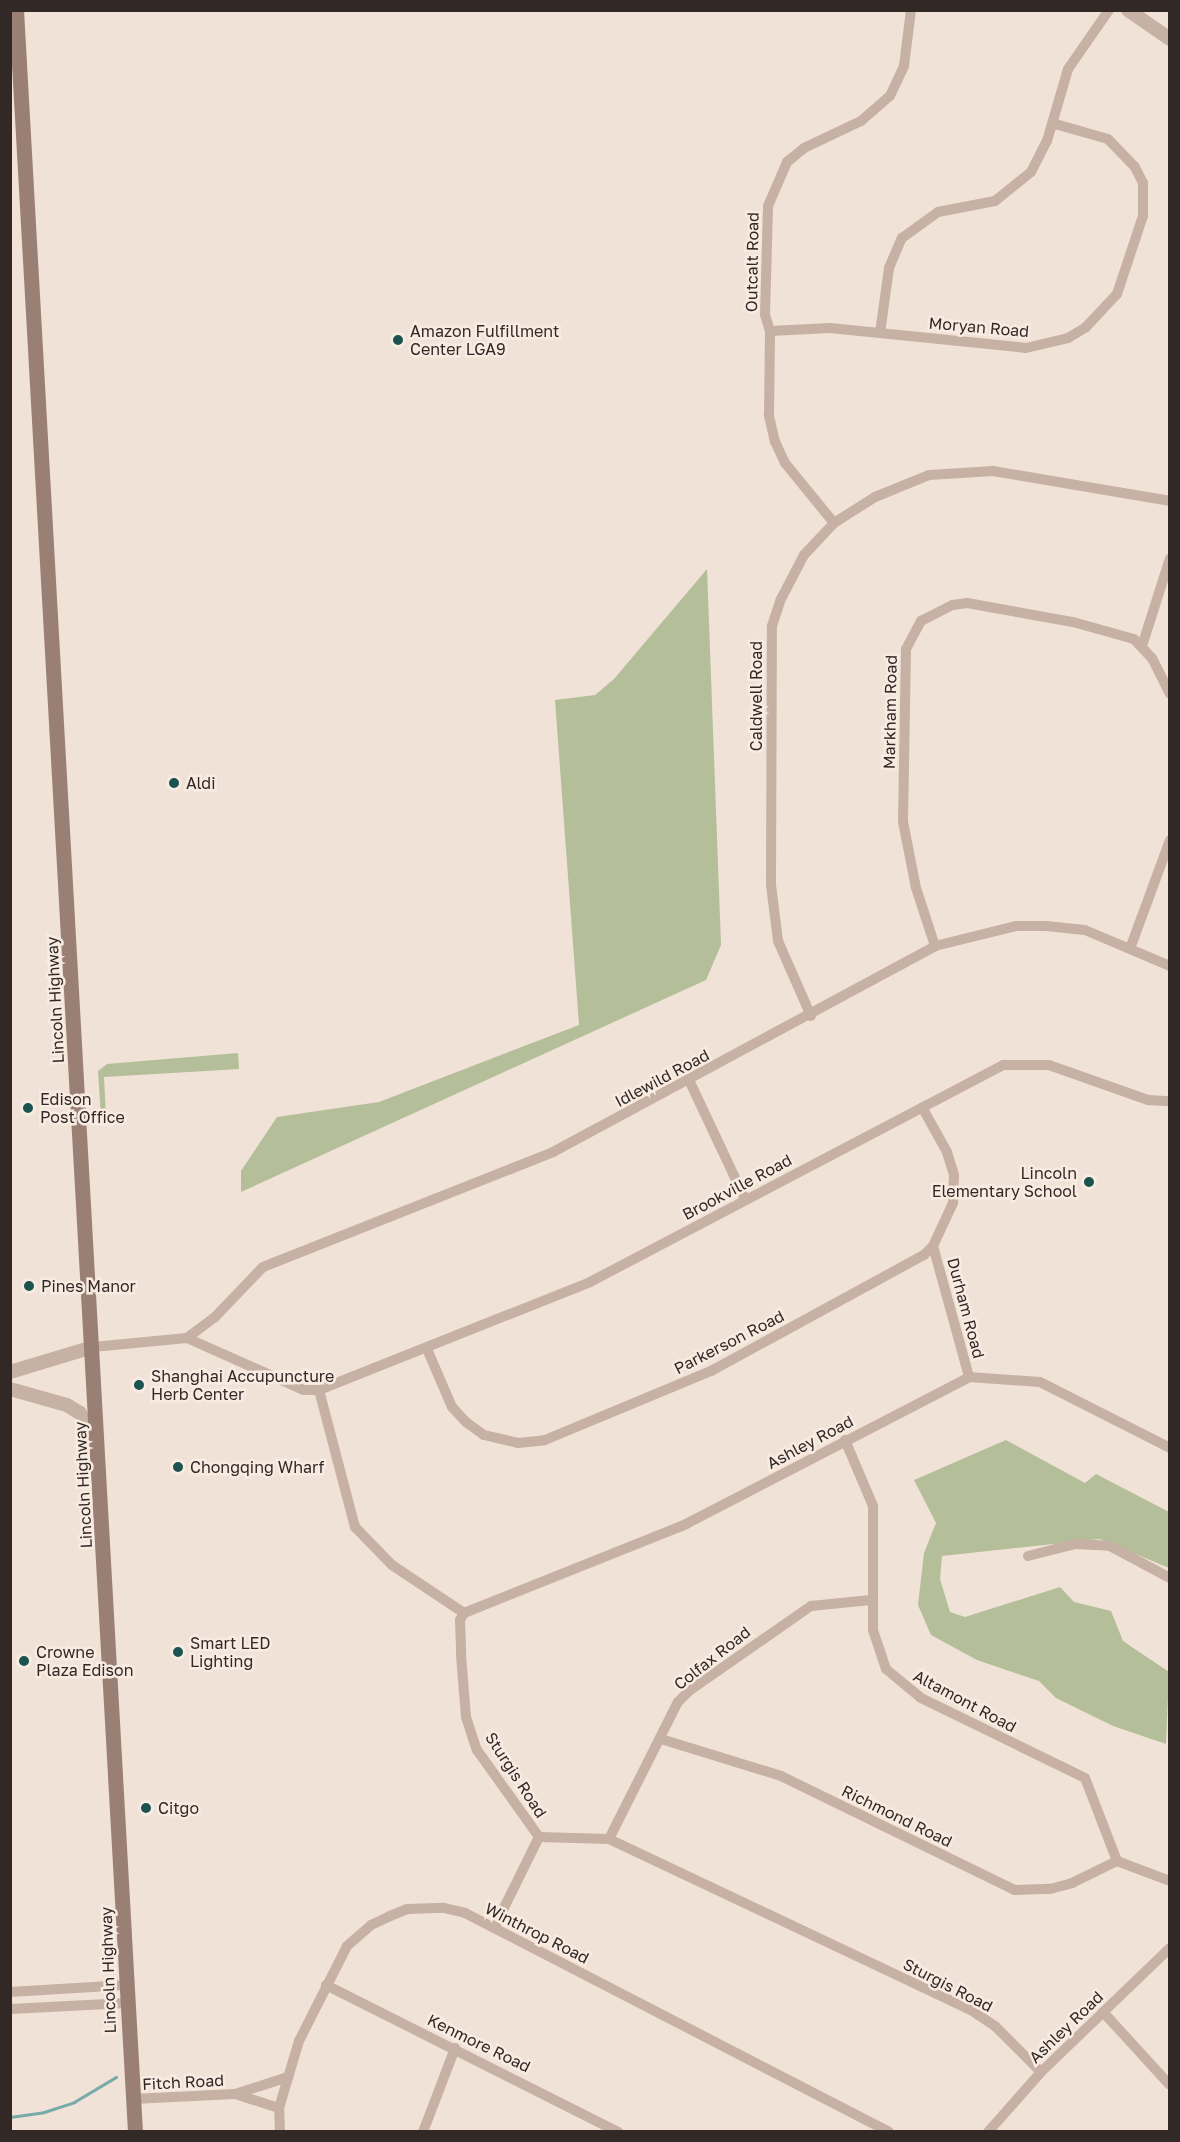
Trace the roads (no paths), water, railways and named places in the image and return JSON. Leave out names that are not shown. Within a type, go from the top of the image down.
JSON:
[{"type":"main road","name":"Lincoln Highway","points":[[17,12],[99,1449],[135,2132]]},
{"type":"street","name":"Outcalt Road","points":[[834,523],[785,463],[775,442],[769,415],[770,331],[765,315],[767,226],[776,182],[787,162],[804,148],[861,122],[890,96],[904,66],[911,10]]},
{"type":"street","points":[[880,333],[889,268],[902,238],[939,212],[995,201],[1009,192],[1041,157],[1068,69],[1110,10]]},
{"type":"street","points":[[1128,10],[1170,39]]},
{"type":"street","name":"Moryan Road","points":[[770,331],[830,328],[1026,348],[1068,338],[1102,313],[1117,294],[1143,216],[1143,183],[1135,167],[1108,140],[1052,123]]},
{"type":"street","name":"Caldwell Road","points":[[811,1016],[778,941],[771,885],[770,651],[772,626],[792,575],[813,544],[834,523],[902,483],[958,471],[993,471],[1170,501]]},
{"type":"street","points":[[1170,558],[1142,646],[1170,694]]},
{"type":"street","name":"Markham Road","points":[[935,946],[916,888],[903,822],[906,649],[912,633],[921,621],[953,605],[967,603],[1073,622],[1134,639],[1142,646]]},
{"type":"street","points":[[1131,946],[1170,840]]},
{"type":"street","name":"Idlewild Road","points":[[188,1338],[215,1317],[263,1267],[553,1152],[811,1016],[935,946],[1016,926],[1085,930],[1131,946],[1170,966]]},
{"type":"street","name":"Brookville Road","points":[[319,1390],[427,1349],[590,1282],[991,1071],[1016,1063],[1070,1069],[1148,1100],[1170,1101]]},
{"type":"street","points":[[689,1080],[745,1199]]},
{"type":"street","name":"Parkerson Road","points":[[427,1349],[452,1407],[466,1422],[501,1441],[533,1443],[711,1371],[924,1255],[933,1246],[953,1203],[954,1175],[947,1152],[922,1107]]},
{"type":"street","name":"Durham Road","points":[[933,1246],[969,1377]]},
{"type":"street","points":[[10,1372],[93,1347],[188,1338],[304,1390],[319,1390],[355,1527],[392,1565],[464,1613]]},
{"type":"street","points":[[969,1377],[1040,1382],[1170,1448]]},
{"type":"street","name":"Ashley Road","points":[[464,1613],[686,1524],[969,1377]]},
{"type":"street","points":[[10,1389],[67,1405],[80,1413],[99,1449]]},
{"type":"street","name":"Altamont Road","points":[[845,1440],[873,1506],[871,1600],[873,1630],[886,1669],[921,1698],[1084,1778],[1117,1861]]},
{"type":"street","points":[[1028,1556],[1075,1544],[1110,1546],[1170,1578]]},
{"type":"street","name":"Colfax Road","points":[[609,1839],[678,1702],[689,1691],[783,1623],[811,1606],[871,1600]]},
{"type":"street","name":"Sturgis Road","points":[[464,1613],[460,1620],[460,1655],[466,1717],[477,1750],[539,1837],[609,1839],[971,2010],[995,2026],[1041,2072]]},
{"type":"street","name":"Richmond Road","points":[[661,1739],[781,1776],[1015,1890],[1050,1889],[1072,1883],[1117,1861]]},
{"type":"street","points":[[494,1928],[539,1837]]},
{"type":"street","points":[[1117,1861],[1170,1881]]},
{"type":"street","name":"Winthrop Road","points":[[280,2132],[279,2108],[299,2041],[347,1946],[370,1925],[407,1909],[444,1908],[465,1913],[889,2132]]},
{"type":"street","name":"Ashley Road","points":[[988,2132],[1041,2072],[1170,1948]]},
{"type":"street","points":[[10,1992],[126,1985]]},
{"type":"street","name":"Kenmore Road","points":[[326,1985],[618,2132]]},
{"type":"street","points":[[10,2008],[127,2003]]},
{"type":"street","points":[[1103,2012],[1169,2084]]},
{"type":"street","points":[[423,2132],[455,2048]]},
{"type":"street","name":"Fitch Road","points":[[133,2099],[235,2094],[288,2077]]},
{"type":"street","name":"Fitch Road","points":[[235,2094],[279,2108]]},
{"type":"waterway","points":[[10,2117],[44,2112],[74,2102],[116,2077]]},
{"type":"place","name":"Amazon Fulfillment Center LGA9","points":[[398,340]]},
{"type":"place","name":"Aldi","points":[[174,783]]},
{"type":"place","name":"Edison Post Office","points":[[28,1108]]},
{"type":"place","name":"Lincoln Elementary School","points":[[1089,1182]]},
{"type":"place","name":"Pines Manor","points":[[29,1286]]},
{"type":"place","name":"Shanghai Accupuncture Herb Center","points":[[139,1385]]},
{"type":"place","name":"Chongqing Wharf","points":[[178,1467]]},
{"type":"place","name":"Smart LED Lighting","points":[[178,1652]]},
{"type":"place","name":"Crowne Plaza Edison","points":[[24,1661]]},
{"type":"place","name":"Citgo","points":[[146,1808]]}]
